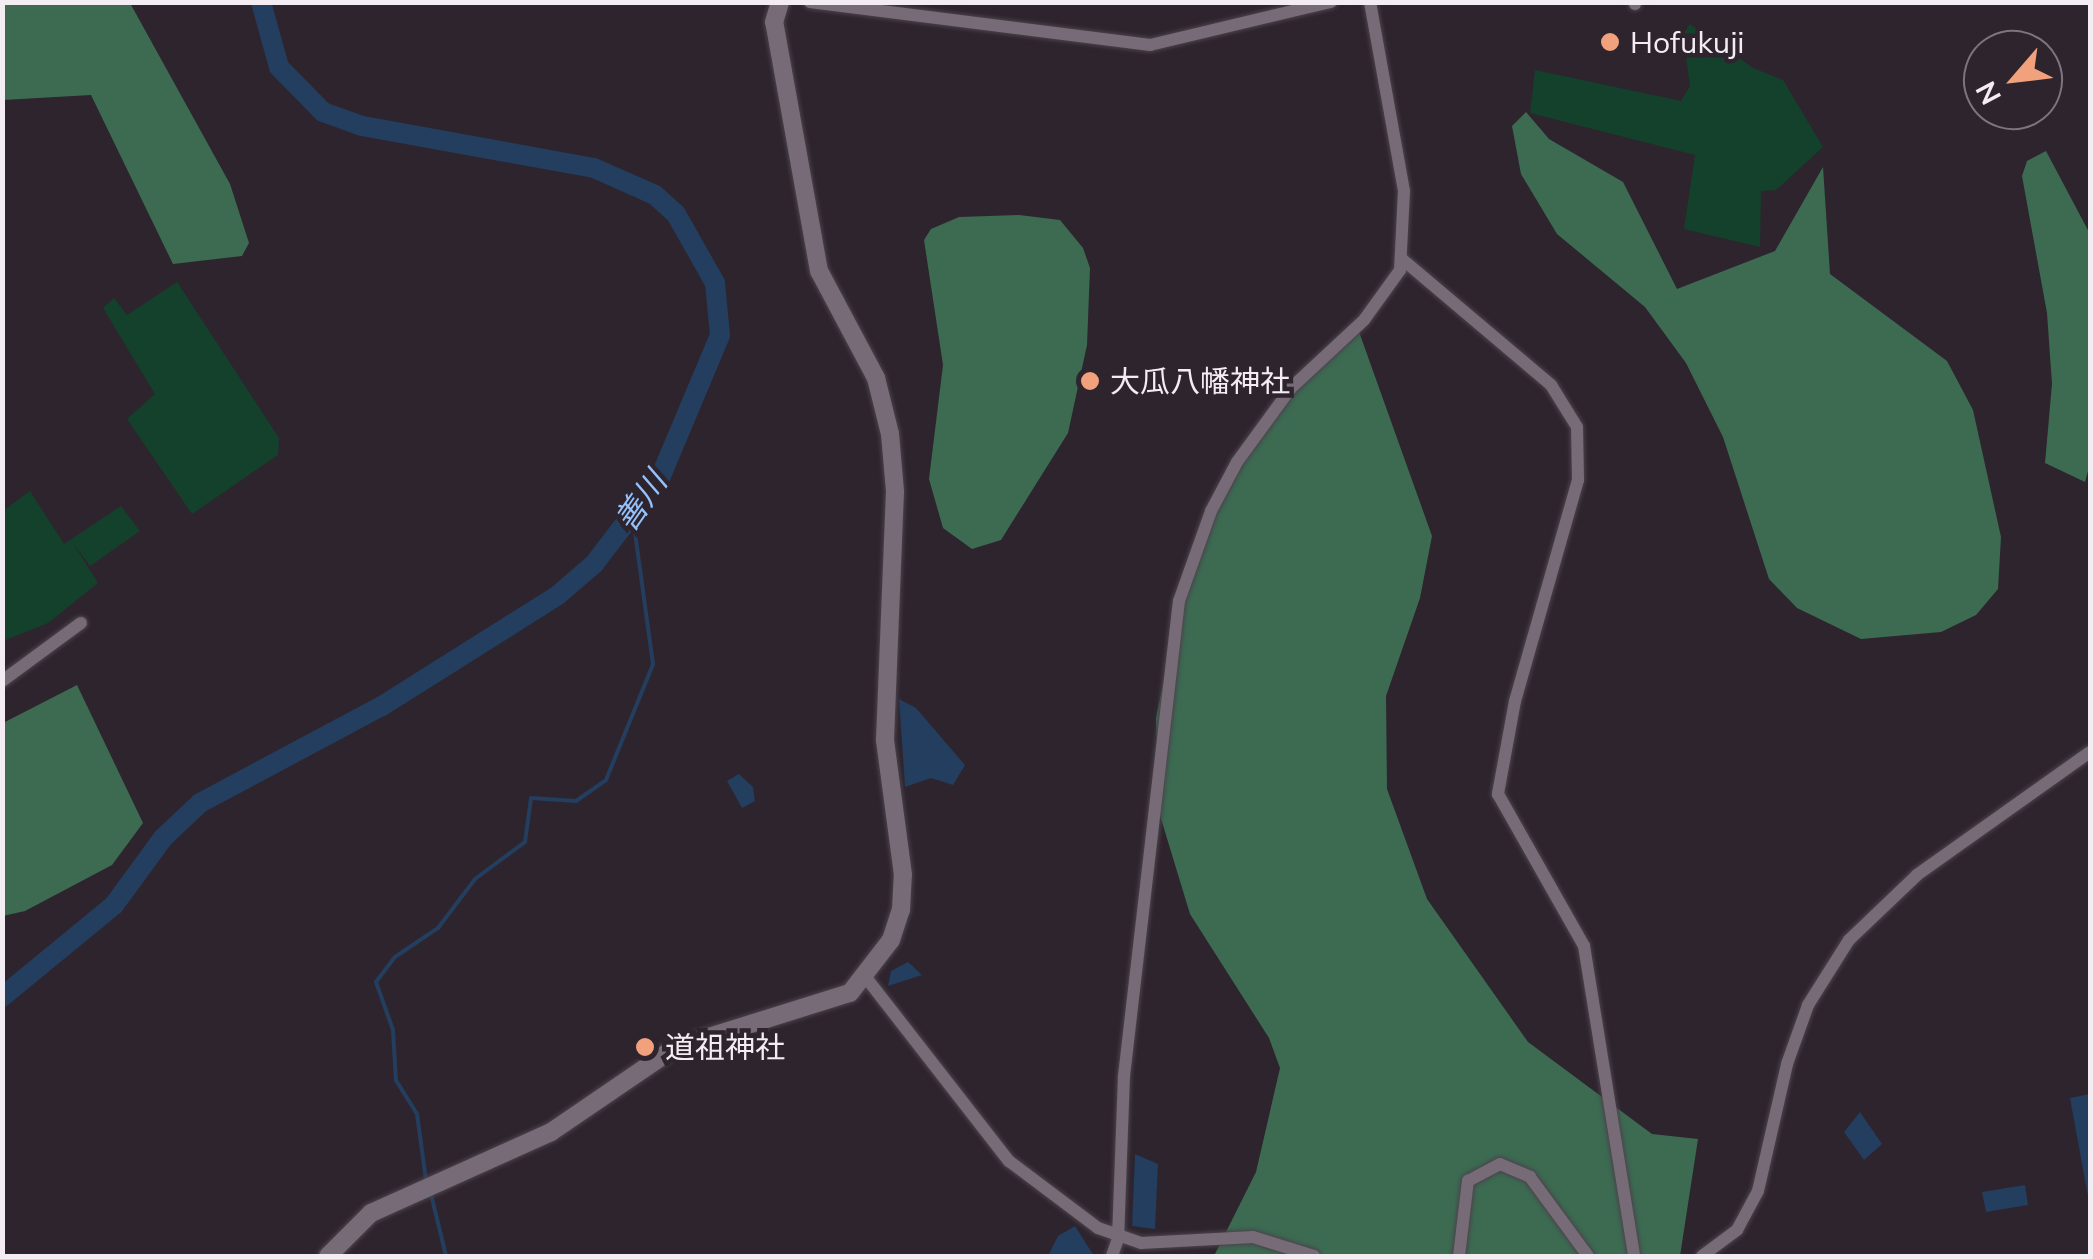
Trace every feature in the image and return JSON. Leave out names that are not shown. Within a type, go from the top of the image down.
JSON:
[{"type":"street","points":[[328,1256],[371,1213],[551,1132],[674,1048],[832,1002],[864,975],[890,940],[902,910],[885,740],[896,491],[876,378],[819,272],[774,22],[780,2]]},
{"type":"street","points":[[810,2],[1150,45],[1331,2]]},
{"type":"street","points":[[1112,1256],[1118,1239],[1124,1076],[1179,601],[1211,511],[1237,462],[1291,388],[1386,295],[1402,259],[1404,191],[1370,2]]},
{"type":"street","points":[[1402,259],[1550,385],[1577,427],[1578,480],[1515,701],[1498,794],[1584,946],[1634,1256]]},
{"type":"street","points":[[2,681],[81,623]]},
{"type":"street","points":[[1702,1256],[1737,1230],[1758,1191],[1798,1034],[1849,940],[1916,875],[2090,752]]},
{"type":"street","points":[[864,975],[1008,1161],[1118,1239],[1253,1237],[1314,1256]]},
{"type":"street","points":[[1459,1256],[1468,1181],[1500,1164],[1530,1177],[1588,1256]]},
{"type":"green space","points":[[3,2],[130,3],[230,184],[249,243],[242,256],[173,264],[91,95],[3,100]]},
{"type":"green space","points":[[1690,24],[1753,68],[1783,80],[1823,147],[1776,190],[1761,191],[1760,247],[1684,229],[1695,155],[1530,113],[1535,70],[1681,101],[1690,86],[1683,34]]},
{"type":"green space","points":[[1526,112],[1549,139],[1623,182],[1677,289],[1775,251],[1823,167],[1830,274],[1947,361],[1973,410],[2001,537],[1998,589],[1976,615],[1941,632],[1861,639],[1797,608],[1769,579],[1723,437],[1686,363],[1645,307],[1557,234],[1521,174],[1512,126]]},
{"type":"green space","points":[[2046,151],[2090,234],[2090,464],[2085,482],[2045,463],[2052,384],[2047,313],[2022,176],[2027,161]]},
{"type":"green space","points":[[1019,215],[1060,220],[1083,248],[1090,268],[1087,345],[1068,433],[1001,540],[972,549],[943,528],[929,479],[943,365],[924,240],[931,229],[959,217]]},
{"type":"green space","points":[[177,282],[279,438],[278,455],[192,514],[127,419],[155,394],[103,308],[114,298],[127,315]]},
{"type":"green space","points":[[1358,329],[1432,536],[1420,598],[1386,696],[1387,789],[1427,899],[1528,1042],[1652,1134],[1698,1139],[1680,1256],[1214,1256],[1256,1172],[1280,1068],[1269,1038],[1190,914],[1159,812],[1156,718],[1187,568],[1234,456],[1295,380]]},
{"type":"green space","points":[[30,491],[64,544],[121,506],[140,531],[90,566],[73,543],[98,583],[48,623],[3,641],[3,511]]},
{"type":"green space","points":[[77,685],[143,823],[112,865],[25,911],[3,916],[3,723]]},
{"type":"water","points":[[899,699],[916,708],[965,765],[953,785],[931,778],[905,787]]},
{"type":"water","points":[[739,774],[753,787],[755,801],[742,808],[727,781]]},
{"type":"water","points":[[908,962],[922,975],[888,986],[891,971]]},
{"type":"water","points":[[2090,1094],[2090,1202],[2089,1202],[2070,1098]]},
{"type":"water","points":[[1860,1112],[1882,1144],[1864,1160],[1844,1132]]},
{"type":"water","points":[[1135,1154],[1158,1164],[1155,1229],[1132,1226]]},
{"type":"water","points":[[2025,1185],[2028,1205],[1986,1212],[1982,1192]]},
{"type":"water","points":[[1075,1226],[1094,1256],[1048,1256],[1058,1236]]},
{"type":"waterway","name":"善川","points":[[2,997],[114,905],[163,838],[200,803],[382,706],[558,595],[594,564],[660,478],[720,335],[715,283],[676,214],[655,195],[594,168],[362,126],[323,112],[279,67],[261,2]]},
{"type":"waterway","points":[[426,1180],[417,1114],[396,1081],[393,1030],[376,982],[395,957],[438,928],[475,879],[525,842],[531,798],[576,801],[606,780],[653,664],[633,518]]},
{"type":"waterway","points":[[431,1194],[446,1256]]},
{"type":"place","name":"Hofukuji","points":[[1610,42]]},
{"type":"place","name":"大瓜八幡神社","points":[[1090,381]]},
{"type":"place","name":"道祖神社","points":[[645,1047]]}]
